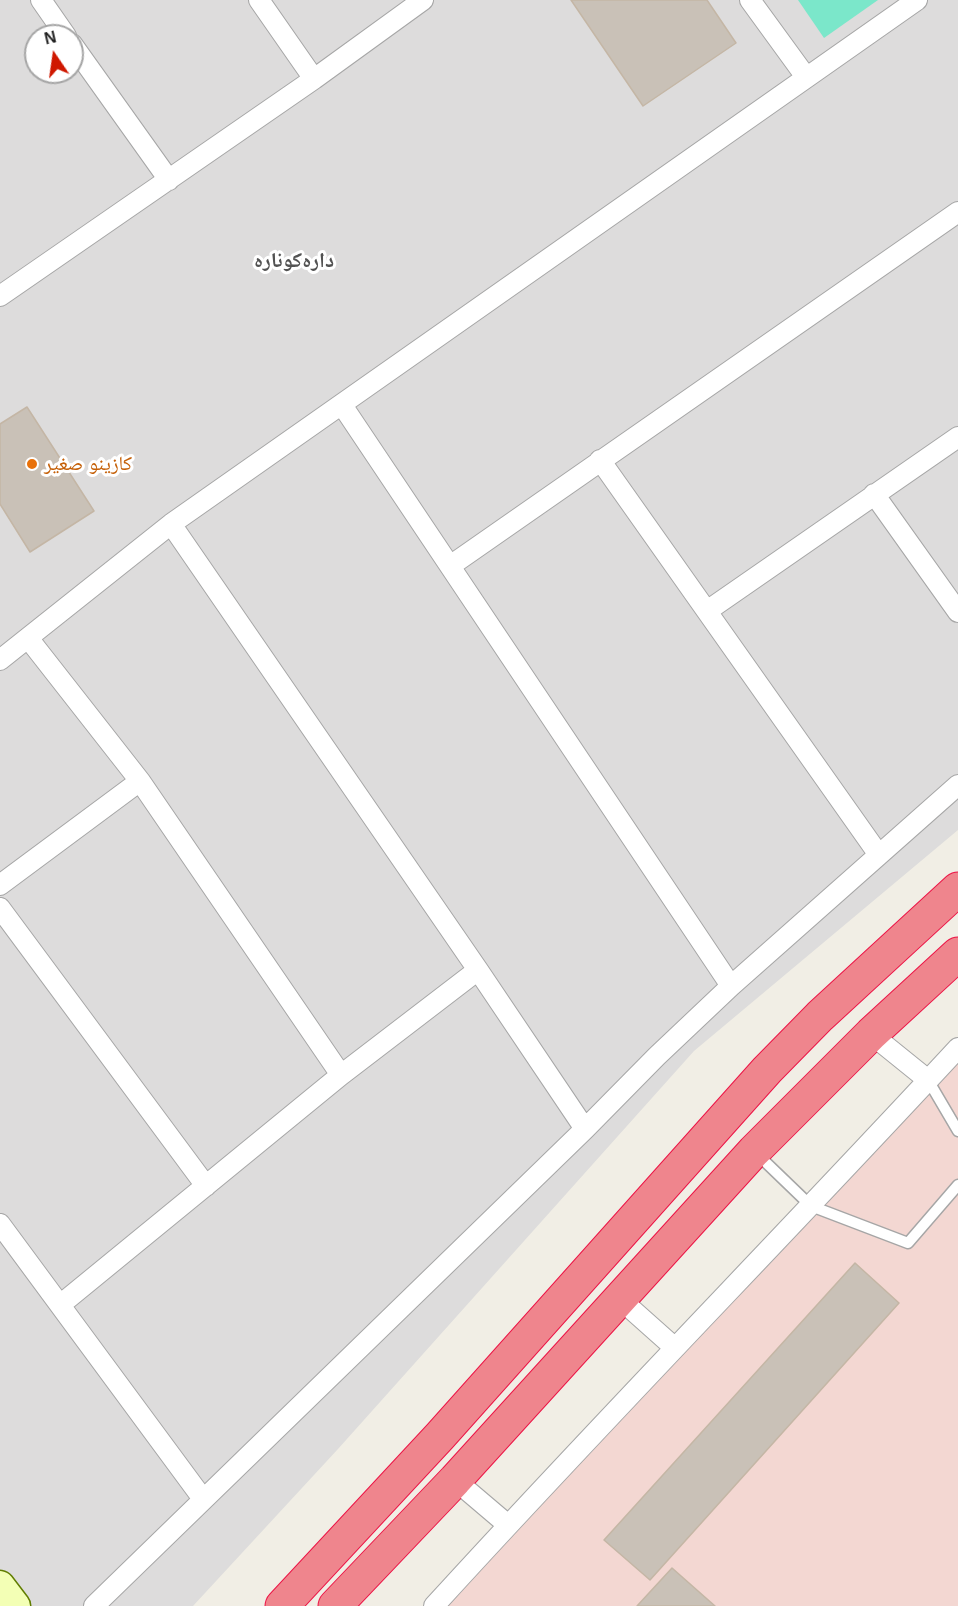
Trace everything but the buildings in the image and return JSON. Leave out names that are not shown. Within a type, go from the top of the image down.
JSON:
[{"type":"highway","points":[[282,1606],[456,1418],[719,1122],[820,1016],[958,889]]},
{"type":"highway","points":[[334,1606],[455,1480],[754,1151],[871,1034],[958,954]]},
{"type":"highway","points":[[719,1122],[754,1151]]},
{"type":"street","points":[[41,0],[58,24]]},
{"type":"street","points":[[259,0],[314,79]]},
{"type":"street","points":[[3,287],[169,180],[423,0]]},
{"type":"street","points":[[750,0],[806,77]]},
{"type":"street","points":[[0,660],[171,524],[917,0]]},
{"type":"street","points":[[84,61],[169,180]]},
{"type":"street","points":[[450,566],[958,212]]},
{"type":"street","points":[[342,405],[731,986]]},
{"type":"street","points":[[707,611],[958,437]]},
{"type":"street","points":[[600,460],[879,855]]},
{"type":"street","points":[[874,494],[958,612]]},
{"type":"street","points":[[171,524],[585,1129]]},
{"type":"street","points":[[28,638],[140,781],[341,1075]]},
{"type":"street","points":[[0,885],[140,781]]},
{"type":"street","points":[[94,1606],[585,1129],[657,1056],[731,986],[958,785]]},
{"type":"street","points":[[0,908],[206,1186]]},
{"type":"street","points":[[60,1305],[341,1075],[478,970]]},
{"type":"street","points":[[871,1034],[928,1080]]},
{"type":"street","points":[[434,1606],[958,1048]]},
{"type":"street","points":[[0,1224],[203,1499]]},
{"type":"street","points":[[620,1299],[675,1348]]},
{"type":"street","points":[[455,1480],[508,1525]]},
{"type":"street","points":[[0,1585],[16,1606]]},
{"type":"lane","points":[[928,1080],[958,1131]]},
{"type":"lane","points":[[754,1151],[811,1206],[908,1243],[958,1185]]},
{"type":"shaded area","points":[[0,0],[958,0],[958,830],[694,1051],[338,1449],[193,1606],[0,1606]]},
{"type":"shaded area","points":[[958,1038],[958,1606],[445,1606],[849,1153]]},
{"type":"green space","points":[[798,0],[878,0],[824,38]]},
{"type":"place","name":"كازينو صغير","points":[[32,464]]},
{"type":"district","name":"دارەکونارە","points":[[294,261]]}]
